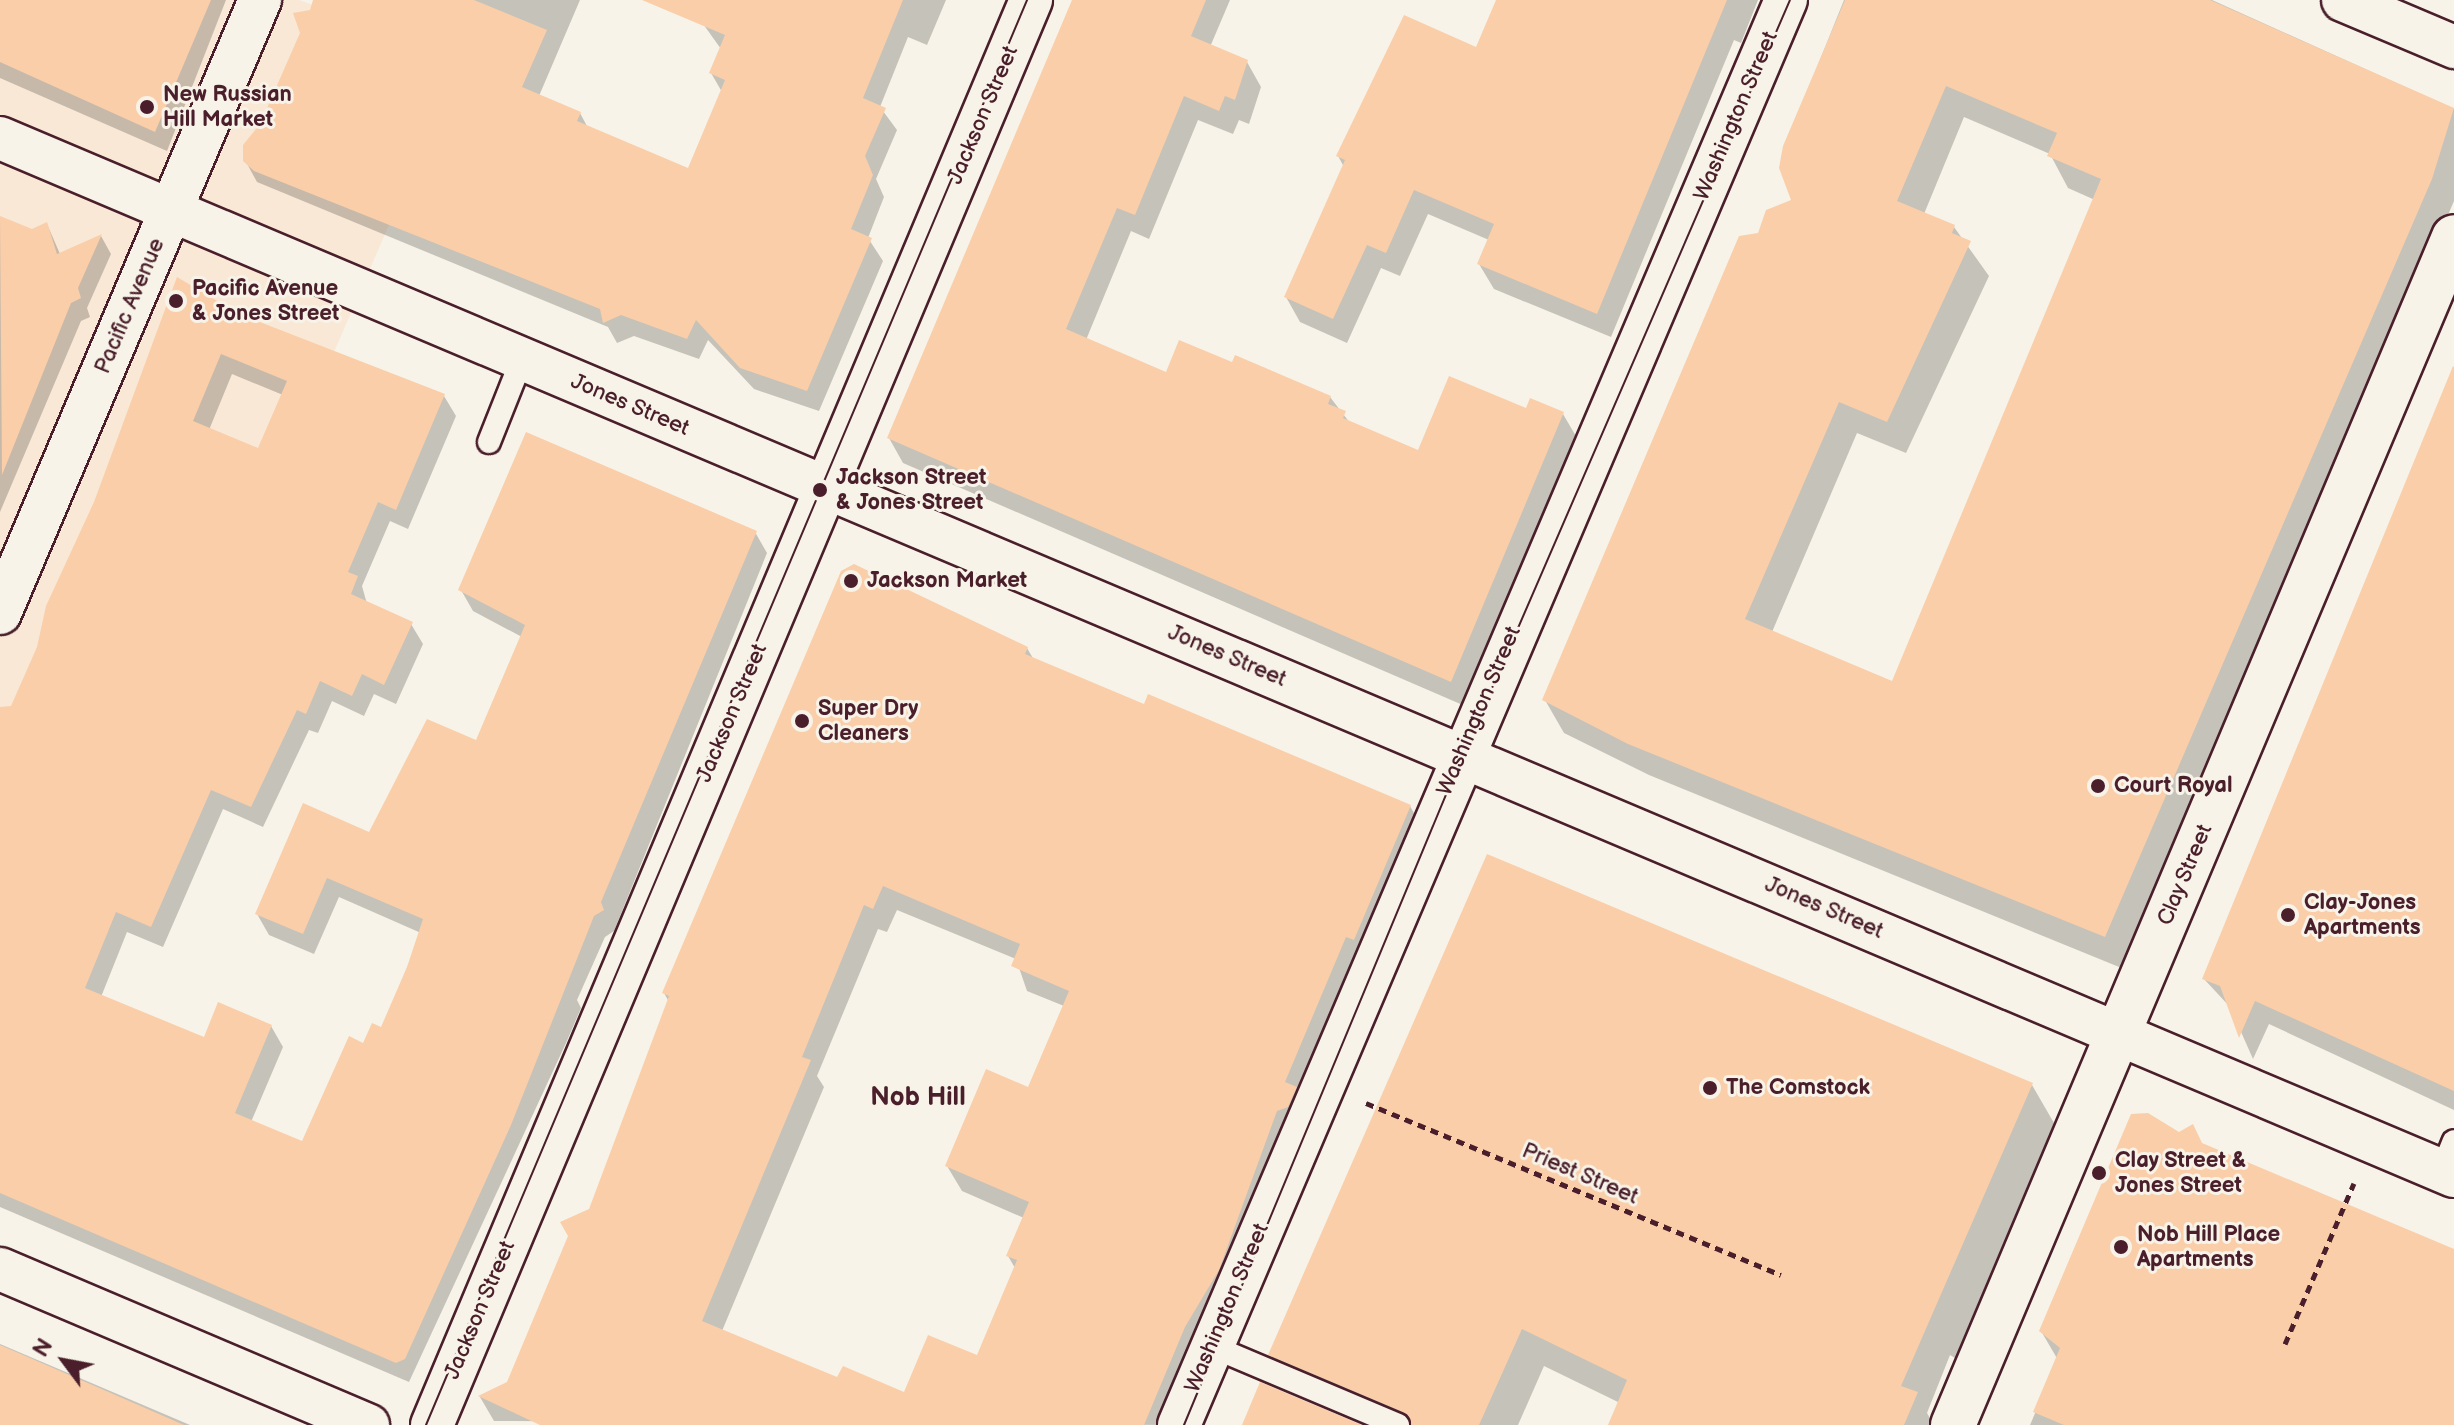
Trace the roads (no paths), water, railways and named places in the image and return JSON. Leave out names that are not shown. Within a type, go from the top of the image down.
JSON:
[{"type":"street","name":"Pacific Avenue","points":[[0,613],[260,0]]},
{"type":"street","name":"Jackson Street","points":[[432,1425],[1031,0]]},
{"type":"street","name":"Washington Street","points":[[1179,1425],[1460,754],[1786,0]]},
{"type":"street","points":[[2343,0],[2454,47]]},
{"type":"street","name":"Jones Street","points":[[0,138],[2372,1141],[2450,1162]]},
{"type":"street","name":"Clay Street","points":[[1953,1425],[2454,237]]},
{"type":"street","points":[[0,1269],[368,1425]]},
{"type":"lane","points":[[489,442],[522,359]]},
{"type":"lane","points":[[1211,1346],[1398,1425]]},
{"type":"tram line","points":[[426,1425],[1027,0]]},
{"type":"tram line","points":[[1184,1425],[1450,785],[1790,0]]},
{"type":"place","name":"New Russian Hill Market","points":[[147,107]]},
{"type":"place","name":"Pacific Avenue & Jones Street","points":[[176,301]]},
{"type":"place","name":"Jackson Street & Jones Street","points":[[820,490]]},
{"type":"place","name":"Jackson Market","points":[[851,581]]},
{"type":"place","name":"Super Dry Cleaners","points":[[802,721]]},
{"type":"place","name":"Court Royal","points":[[2098,786]]},
{"type":"place","name":"Clay-Jones Apartments","points":[[2288,915]]},
{"type":"place","name":"The Comstock","points":[[1710,1088]]},
{"type":"place","name":"Clay Street & Jones Street","points":[[2099,1173]]},
{"type":"place","name":"Nob Hill Place Apartments","points":[[2121,1247]]},
{"type":"district","name":"Nob Hill","points":[[918,1098]]}]
